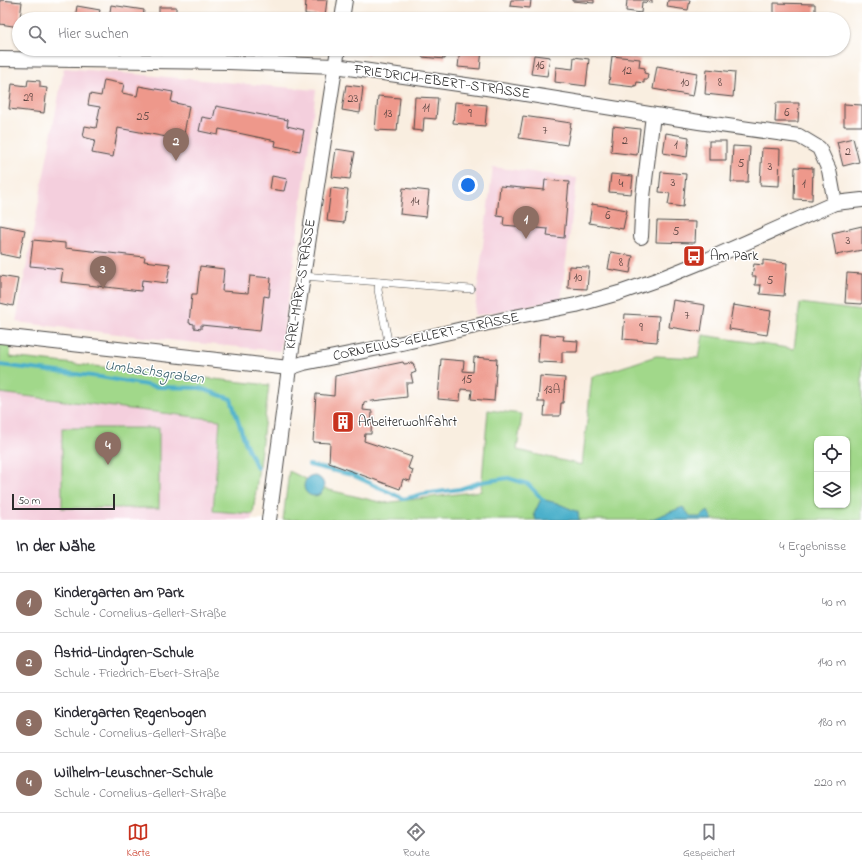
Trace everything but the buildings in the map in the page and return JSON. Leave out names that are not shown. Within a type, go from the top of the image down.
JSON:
[{"type":"street","points":[[343,12],[346,0]]},
{"type":"street","name":"KARL-MARX-STRASSE","points":[[269,520],[289,368],[337,56]]},
{"type":"street","name":"FRIEDRICH-EBERT-STRASSE","points":[[0,59],[228,62],[335,66],[799,136],[819,148],[829,170],[835,203]]},
{"type":"street","points":[[641,237],[643,197],[652,115]]},
{"type":"street","name":"CORNELIUS-GELLERT-STRASSE","points":[[0,336],[289,368],[304,363],[389,346],[514,317],[576,305],[619,294],[709,259],[835,203],[862,200]]},
{"type":"lane","points":[[303,276],[471,289]]},
{"type":"lane","points":[[379,282],[378,290],[389,346]]},
{"type":"shaded area","points":[[64,68],[316,90],[293,269],[280,351],[177,341],[16,322]]},
{"type":"shaded area","points":[[493,167],[577,178],[561,300],[474,316]]},
{"type":"shaded area","points":[[0,393],[220,420],[213,511],[253,514],[252,520],[0,520]]},
{"type":"green space","points":[[800,303],[862,311],[862,520],[283,520],[289,471],[329,490],[384,503],[481,491],[488,410],[522,414],[517,450],[582,465],[592,377],[656,356],[699,358],[703,335],[794,349]]},
{"type":"green space","points":[[0,344],[11,345],[10,357],[269,385],[253,514],[213,511],[220,420],[0,393]]},
{"type":"green space","points":[[62,428],[159,428],[159,508],[62,508]]},
{"type":"water","points":[[314,476],[321,479],[324,486],[321,493],[314,496],[307,493],[304,486],[307,479]]},
{"type":"water","points":[[541,499],[557,503],[578,512],[579,520],[536,520],[534,514]]},
{"type":"water","points":[[683,507],[691,517],[700,517],[708,511],[713,520],[649,520]]},
{"type":"waterway","name":"Umbachsgraben","points":[[0,365],[100,377],[158,387],[200,388],[231,399],[245,442],[257,468]]},
{"type":"waterway","name":"Umbachsgraben","points":[[309,465],[352,475],[404,499],[423,494],[460,489],[481,482],[508,478],[528,484],[544,501]]},
{"type":"place","name":"Astrid-Lindgren-Schule","points":[[176,161]]},
{"type":"place","name":"Kindergarten am Park","points":[[526,239]]},
{"type":"place","name":"Am Park","points":[[694,256]]},
{"type":"place","name":"Kindergarten Regenbogen","points":[[103,289]]},
{"type":"place","name":"Arbeiterwohlfahrt","points":[[343,422]]},
{"type":"place","name":"Wilhelm-Leuschner-Schule","points":[[108,465]]}]
